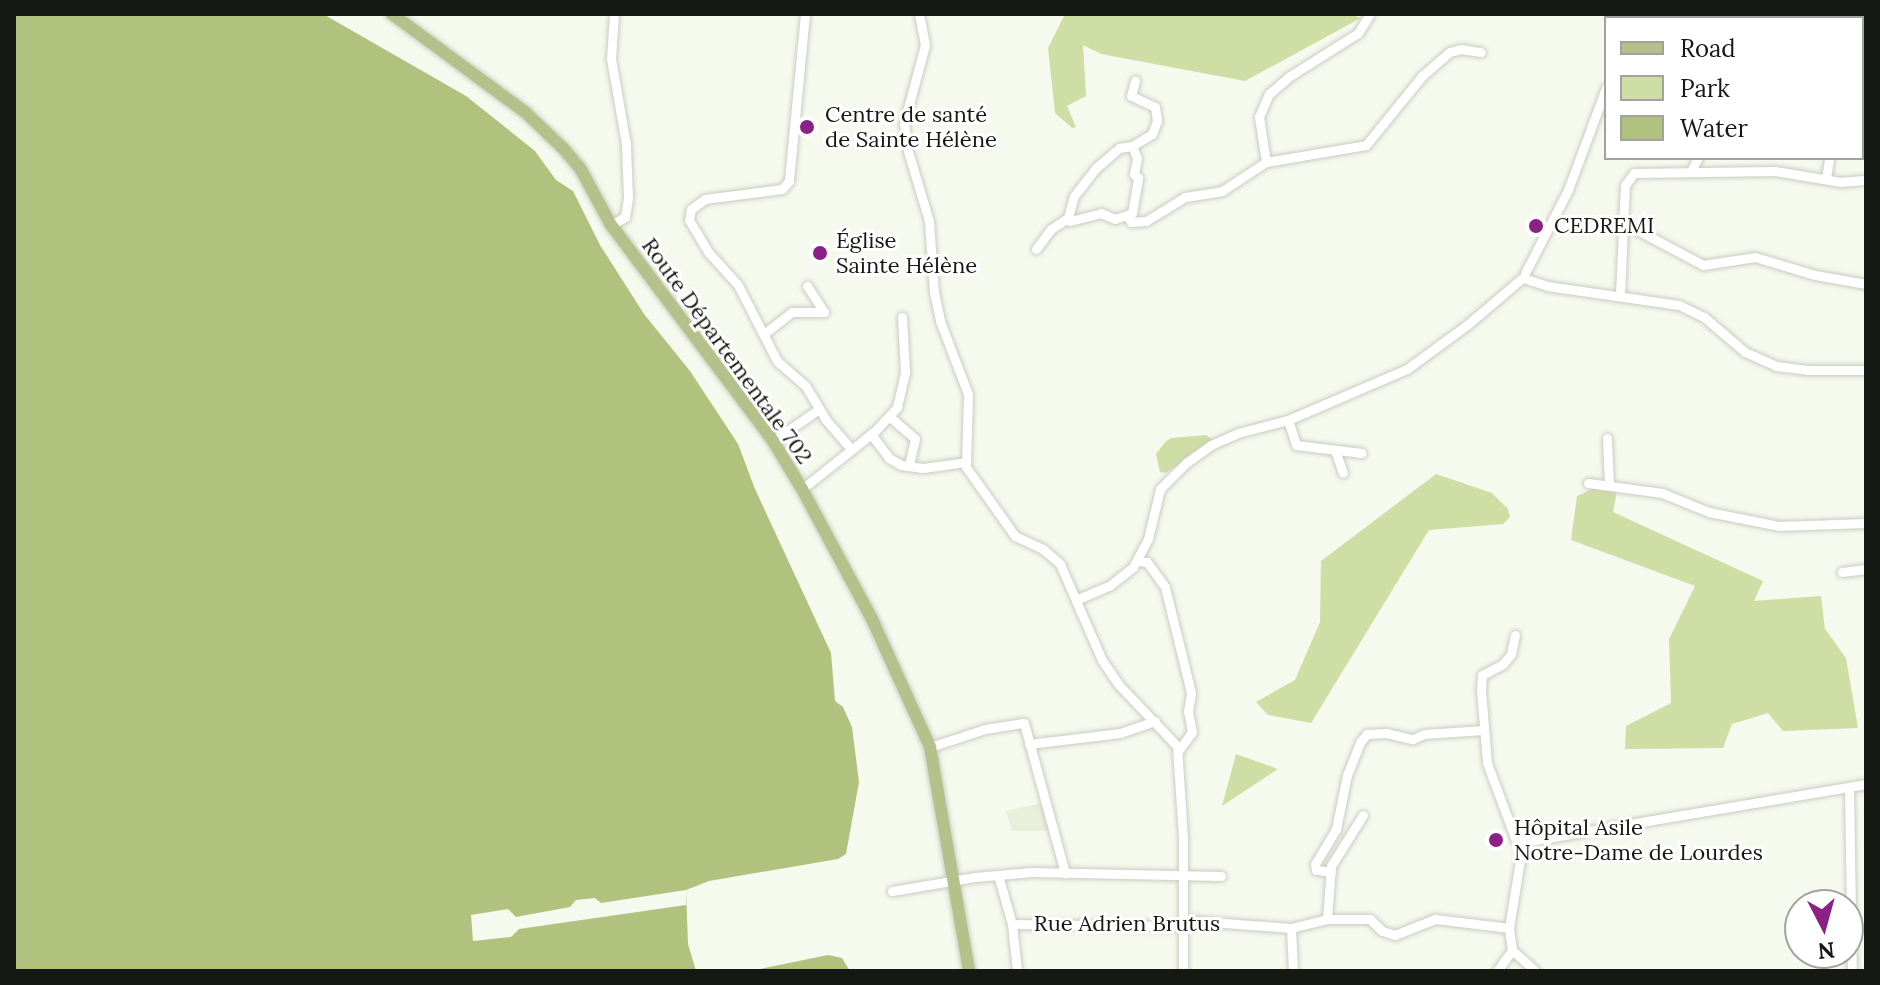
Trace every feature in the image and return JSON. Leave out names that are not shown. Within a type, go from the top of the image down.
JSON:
[{"type":"main road","name":"Route Départementale 702","points":[[392,14],[525,112],[580,168],[611,225],[773,441],[802,489],[872,619],[930,747],[969,971]]},
{"type":"street","points":[[611,225],[625,217],[628,197],[626,144],[611,59],[614,14]]},
{"type":"street","points":[[805,14],[789,181],[782,189],[773,191],[713,196],[697,203],[689,214],[695,234],[738,285],[777,361],[805,385],[819,409],[851,449]]},
{"type":"street","points":[[919,14],[925,45],[904,123],[908,151],[929,221],[934,292],[940,321],[968,394],[966,462],[974,480],[1015,536],[1043,549],[1060,564],[1078,599],[1102,660],[1119,685],[1170,735],[1178,751],[1184,875],[1183,971]]},
{"type":"street","points":[[1266,162],[1259,128],[1263,105],[1269,94],[1290,76],[1358,33],[1370,14]]},
{"type":"street","points":[[1127,216],[1131,222],[1146,221],[1185,197],[1222,191],[1266,162],[1366,145],[1422,76],[1450,52],[1461,49],[1481,52]]},
{"type":"street","points":[[1036,249],[1051,229],[1066,219],[1074,196],[1096,168],[1119,148],[1132,146],[1152,134],[1157,121],[1151,102],[1131,96],[1135,81]]},
{"type":"street","points":[[1078,599],[1109,586],[1137,561],[1148,539],[1160,489],[1170,476],[1211,445],[1288,420],[1407,369],[1503,297],[1524,277],[1568,190],[1604,93]]},
{"type":"street","points":[[1066,219],[1070,221],[1101,213],[1115,219],[1132,213],[1138,178],[1134,174],[1137,158],[1132,146]]},
{"type":"street","points":[[1691,171],[1697,160]]},
{"type":"street","points":[[1826,178],[1829,160]]},
{"type":"street","points":[[1620,294],[1625,185],[1634,173],[1775,171],[1841,182],[1866,180]]},
{"type":"street","points":[[1624,223],[1703,265],[1755,257],[1815,275],[1866,284]]},
{"type":"street","points":[[1524,277],[1547,286],[1660,300],[1693,310],[1745,352],[1776,366],[1808,370],[1866,370]]},
{"type":"street","points":[[765,333],[792,312],[805,309],[823,313],[807,286]]},
{"type":"street","points":[[802,489],[871,434],[897,407],[905,371],[902,317]]},
{"type":"street","points":[[773,441],[819,409]]},
{"type":"street","points":[[890,417],[915,439],[909,466]]},
{"type":"street","points":[[1288,420],[1296,445],[1362,453]]},
{"type":"street","points":[[871,434],[889,458],[909,466],[953,466],[966,462]]},
{"type":"street","points":[[1607,438],[1609,485]]},
{"type":"street","points":[[1335,450],[1343,473]]},
{"type":"street","points":[[1588,483],[1662,493],[1709,512],[1779,526],[1866,523]]},
{"type":"street","points":[[1137,561],[1147,562],[1165,587],[1191,693],[1188,711],[1192,732],[1178,751]]},
{"type":"street","points":[[1842,572],[1866,569]]},
{"type":"street","points":[[1515,635],[1511,654],[1503,664],[1482,675],[1483,730],[1493,783],[1508,813],[1515,838],[1521,845],[1509,928],[1512,950],[1535,971]]},
{"type":"street","points":[[1029,744],[1120,733],[1155,721]]},
{"type":"street","points":[[930,747],[985,729],[1024,723],[1065,873]]},
{"type":"street","points":[[1331,872],[1316,870],[1315,864],[1336,829],[1347,775],[1360,742],[1367,734],[1386,733],[1413,739],[1424,734],[1483,730]]},
{"type":"street","points":[[1521,845],[1537,838],[1866,784]]},
{"type":"street","points":[[1849,787],[1852,971]]},
{"type":"street","points":[[1327,919],[1331,872],[1363,815]]},
{"type":"street","points":[[998,875],[1012,924],[1017,971]]},
{"type":"street","points":[[892,891],[998,875],[1221,876]]},
{"type":"street","name":"Rue Adrien Brutus","points":[[1012,924],[1177,926],[1184,920],[1291,928],[1327,919],[1370,919],[1382,931],[1395,935],[1435,919],[1509,928]]},
{"type":"street","points":[[1291,928],[1293,971]]},
{"type":"street","points":[[1497,971],[1512,950]]},
{"type":"shaded area","points":[[1042,803],[1051,831],[1012,831],[1006,811]]},
{"type":"green space","points":[[1065,14],[1349,14],[1361,18],[1245,81],[1101,54],[1083,45],[1086,96],[1067,106],[1076,127],[1072,128],[1055,113],[1048,48]]},
{"type":"green space","points":[[1206,435],[1213,440],[1210,444],[1166,473],[1160,472],[1156,454],[1165,442],[1171,438]]},
{"type":"green space","points":[[1436,474],[1492,493],[1508,509],[1510,517],[1503,524],[1429,530],[1311,723],[1268,715],[1256,702],[1295,680],[1320,622],[1321,561]]},
{"type":"green space","points":[[1599,486],[1617,491],[1613,512],[1763,581],[1754,601],[1821,596],[1825,629],[1846,658],[1858,728],[1783,731],[1768,713],[1732,724],[1723,748],[1625,749],[1626,726],[1671,703],[1669,639],[1695,586],[1571,540],[1577,496]]},
{"type":"green space","points":[[1236,754],[1278,769],[1222,806]]},
{"type":"water","points":[[14,14],[323,14],[466,96],[535,151],[556,180],[573,191],[600,245],[644,314],[690,371],[738,444],[755,489],[831,653],[835,701],[843,707],[852,727],[859,782],[846,854],[838,859],[709,881],[686,890],[688,944],[696,971],[14,971]]},
{"type":"water","points":[[828,955],[842,958],[850,971],[750,971]]},
{"type":"pier","points":[[686,890],[686,905],[519,929],[511,937],[473,941],[471,915],[508,909],[516,917],[570,907],[576,900],[595,898],[601,903]]},
{"type":"place","name":"Centre de santé de Sainte Hélène","points":[[807,127]]},
{"type":"place","name":"CEDREMI","points":[[1536,226]]},
{"type":"place","name":"Église Sainte Hélène","points":[[820,253]]},
{"type":"place","name":"Hôpital Asile Notre-Dame de Lourdes","points":[[1496,840]]}]
